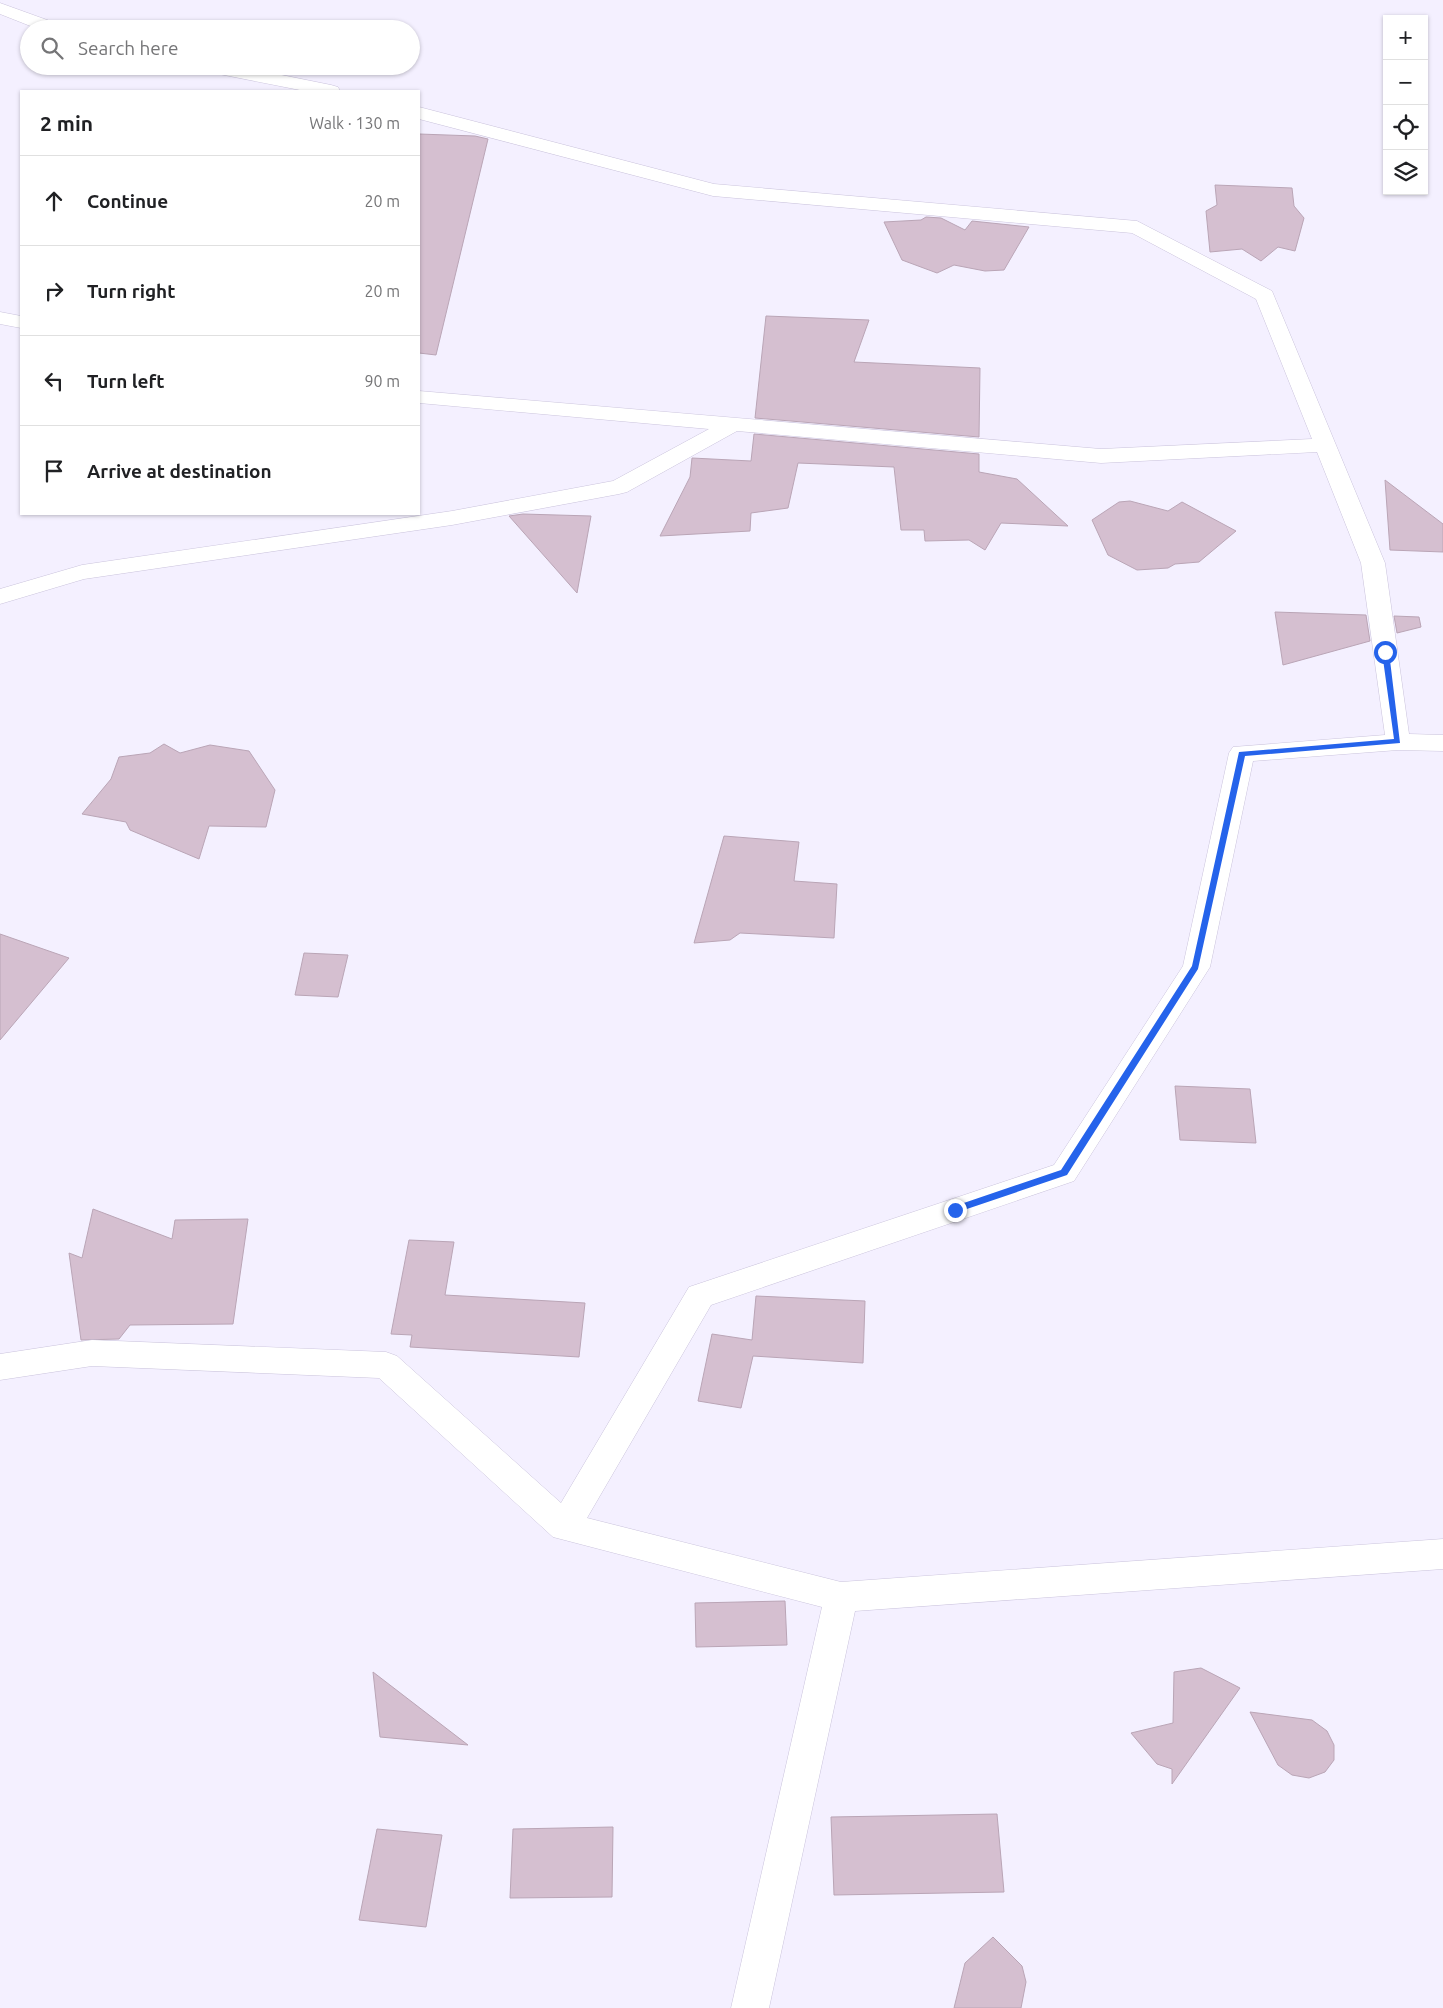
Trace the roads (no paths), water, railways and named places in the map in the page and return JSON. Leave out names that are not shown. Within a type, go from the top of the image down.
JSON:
[{"type":"street","points":[[0,8],[31,20]]},
{"type":"street","points":[[253,75],[326,90]]},
{"type":"street","points":[[420,113],[713,190],[1137,228],[1265,295],[1373,563],[1398,742]]},
{"type":"street","points":[[0,318],[20,322]]},
{"type":"street","points":[[420,397],[1100,456],[1325,445]]},
{"type":"street","points":[[0,596],[82,572],[452,518],[618,487],[732,425]]},
{"type":"street","points":[[564,1527],[700,1296],[1064,1172],[1196,967],[1242,754],[1398,742],[1443,743]]},
{"type":"street","points":[[0,1367],[92,1353],[386,1365],[564,1527],[841,1597],[1443,1554]]},
{"type":"street","points":[[750,2008],[841,1597]]}]
